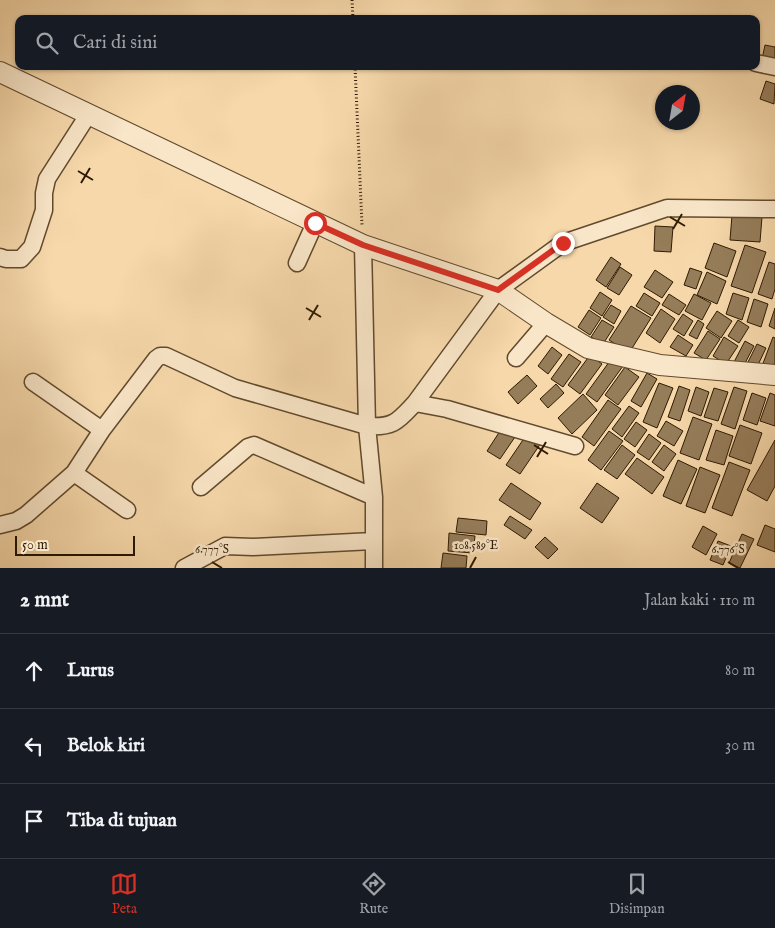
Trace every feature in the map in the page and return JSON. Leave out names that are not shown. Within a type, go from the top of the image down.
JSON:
[{"type":"street","points":[[760,64],[775,67]]},
{"type":"street","points":[[0,72],[363,245],[498,290],[546,323],[588,348],[660,365],[775,375]]},
{"type":"street","points":[[0,257],[21,259],[32,247],[44,210],[44,193],[47,179],[88,115]]},
{"type":"street","points":[[0,525],[16,521],[26,515],[74,473],[102,430],[160,356],[166,356],[235,388],[367,426],[383,427],[399,421],[415,403],[498,290],[563,243],[667,208],[775,209]]},
{"type":"street","points":[[297,263],[315,223]]},
{"type":"street","points":[[363,245],[367,426],[374,497],[374,568]]},
{"type":"street","points":[[516,358],[546,323]]},
{"type":"street","points":[[33,382],[102,430]]},
{"type":"street","points":[[415,403],[447,409],[575,446]]},
{"type":"street","points":[[201,486],[248,447],[254,445],[374,497]]},
{"type":"street","points":[[74,473],[127,510]]},
{"type":"street","points":[[184,568],[225,546],[373,540]]},
{"type":"path","points":[[352,0],[353,15]]},
{"type":"path","points":[[355,70],[363,245]]},
{"type":"building","points":[[765,45],[775,47],[775,62],[762,59]]},
{"type":"building","points":[[766,81],[775,84],[774,104],[760,99]]},
{"type":"building","points":[[732,215],[762,217],[760,242],[730,240]]},
{"type":"building","points":[[655,226],[673,227],[671,252],[654,251]]},
{"type":"building","points":[[714,243],[736,251],[727,277],[705,268]]},
{"type":"building","points":[[745,245],[766,252],[752,293],[731,286]]},
{"type":"building","points":[[611,257],[621,264],[606,287],[596,280]]},
{"type":"building","points":[[769,262],[775,264],[775,289],[772,299],[758,294]]},
{"type":"building","points":[[620,267],[632,275],[619,295],[607,288]]},
{"type":"building","points":[[690,268],[702,272],[696,289],[684,285]]},
{"type":"building","points":[[655,270],[673,282],[662,298],[644,287]]},
{"type":"building","points":[[707,272],[726,281],[717,304],[697,295]]},
{"type":"building","points":[[600,292],[612,300],[602,316],[590,308]]},
{"type":"building","points":[[644,293],[660,303],[652,316],[636,306]]},
{"type":"building","points":[[733,293],[749,298],[742,320],[726,314]]},
{"type":"building","points":[[669,294],[686,305],[679,315],[662,305]]},
{"type":"building","points":[[694,294],[711,303],[702,320],[685,311]]},
{"type":"building","points":[[754,299],[768,304],[761,327],[747,322]]},
{"type":"building","points":[[611,305],[621,311],[614,324],[603,317]]},
{"type":"building","points":[[631,306],[651,318],[629,353],[609,340]]},
{"type":"building","points":[[775,308],[775,329],[769,326]]},
{"type":"building","points":[[661,309],[675,319],[660,343],[646,333]]},
{"type":"building","points":[[589,310],[601,318],[590,335],[578,327]]},
{"type":"building","points":[[717,311],[732,321],[721,338],[706,328]]},
{"type":"building","points":[[683,314],[693,321],[684,336],[673,329]]},
{"type":"building","points":[[602,320],[614,327],[603,344],[591,337]]},
{"type":"building","points":[[698,320],[704,324],[697,339],[689,335]]},
{"type":"building","points":[[738,320],[749,327],[739,343],[728,336]]},
{"type":"building","points":[[708,331],[720,339],[706,360],[694,353]]},
{"type":"building","points":[[678,335],[693,345],[686,356],[670,347]]},
{"type":"building","points":[[724,337],[738,346],[726,364],[713,356]]},
{"type":"building","points":[[773,337],[775,338],[775,370],[762,366]]},
{"type":"building","points":[[745,341],[754,346],[743,367],[734,362]]},
{"type":"building","points":[[757,344],[766,348],[757,367],[748,362]]},
{"type":"building","points":[[552,347],[562,355],[548,374],[538,366]]},
{"type":"building","points":[[569,354],[581,362],[563,387],[551,379]]},
{"type":"building","points":[[590,355],[602,364],[580,394],[568,385]]},
{"type":"building","points":[[612,358],[623,366],[597,402],[586,394]]},
{"type":"building","points":[[625,367],[639,377],[618,405],[605,395]]},
{"type":"building","points":[[647,373],[657,379],[641,407],[631,401]]},
{"type":"building","points":[[527,375],[537,386],[518,404],[508,392]]},
{"type":"building","points":[[659,383],[673,388],[657,428],[643,422]]},
{"type":"building","points":[[556,384],[564,393],[548,408],[540,399]]},
{"type":"building","points":[[679,386],[690,390],[680,421],[668,417]]},
{"type":"building","points":[[696,387],[709,392],[701,416],[688,411]]},
{"type":"building","points":[[734,387],[747,391],[735,429],[721,424]]},
{"type":"building","points":[[714,388],[728,392],[718,421],[704,417]]},
{"type":"building","points":[[752,393],[766,398],[757,425],[743,420]]},
{"type":"building","points":[[770,393],[775,395],[775,426],[760,421]]},
{"type":"building","points":[[583,394],[597,410],[572,434],[558,418]]},
{"type":"building","points":[[608,400],[621,409],[594,446],[582,437]]},
{"type":"building","points":[[629,406],[639,413],[622,437],[612,429]]},
{"type":"building","points":[[693,417],[712,424],[699,460],[680,453]]},
{"type":"building","points":[[666,421],[683,431],[674,446],[657,436]]},
{"type":"building","points":[[636,422],[647,430],[635,447],[624,439]]},
{"type":"building","points":[[740,425],[762,433],[751,464],[729,456]]},
{"type":"building","points":[[502,428],[515,437],[500,459],[487,451]]},
{"type":"building","points":[[716,430],[733,436],[724,465],[706,460]]},
{"type":"building","points":[[609,431],[623,441],[601,470],[588,460]]},
{"type":"building","points":[[527,434],[541,443],[520,474],[506,465]]},
{"type":"building","points":[[649,434],[661,443],[649,460],[637,452]]},
{"type":"building","points":[[775,440],[775,486],[767,501],[747,490]]},
{"type":"building","points":[[622,445],[635,455],[617,479],[604,470]]},
{"type":"building","points":[[664,445],[676,454],[664,471],[652,462]]},
{"type":"building","points":[[637,458],[664,477],[652,494],[625,474]]},
{"type":"building","points":[[678,460],[697,469],[681,504],[663,496]]},
{"type":"building","points":[[729,462],[750,470],[732,516],[712,508]]},
{"type":"building","points":[[700,467],[720,475],[705,513],[686,506]]},
{"type":"building","points":[[511,483],[541,503],[530,520],[499,500]]},
{"type":"building","points":[[597,483],[619,498],[602,523],[580,508]]},
{"type":"building","points":[[510,516],[532,530],[525,539],[504,525]]},
{"type":"building","points":[[458,518],[487,521],[486,535],[456,532]]},
{"type":"building","points":[[765,525],[775,529],[775,552],[757,545]]},
{"type":"building","points":[[703,526],[717,534],[706,555],[692,547]]},
{"type":"building","points":[[449,533],[475,536],[473,553],[448,551]]},
{"type":"building","points":[[742,534],[754,539],[740,568],[729,563]]},
{"type":"building","points":[[545,537],[558,549],[548,559],[535,547]]},
{"type":"building","points":[[718,541],[731,546],[723,565],[710,560]]},
{"type":"building","points":[[443,553],[467,556],[466,568],[441,568]]},
{"type":"route","points":[[315,223],[363,245],[498,290],[563,243]]}]
